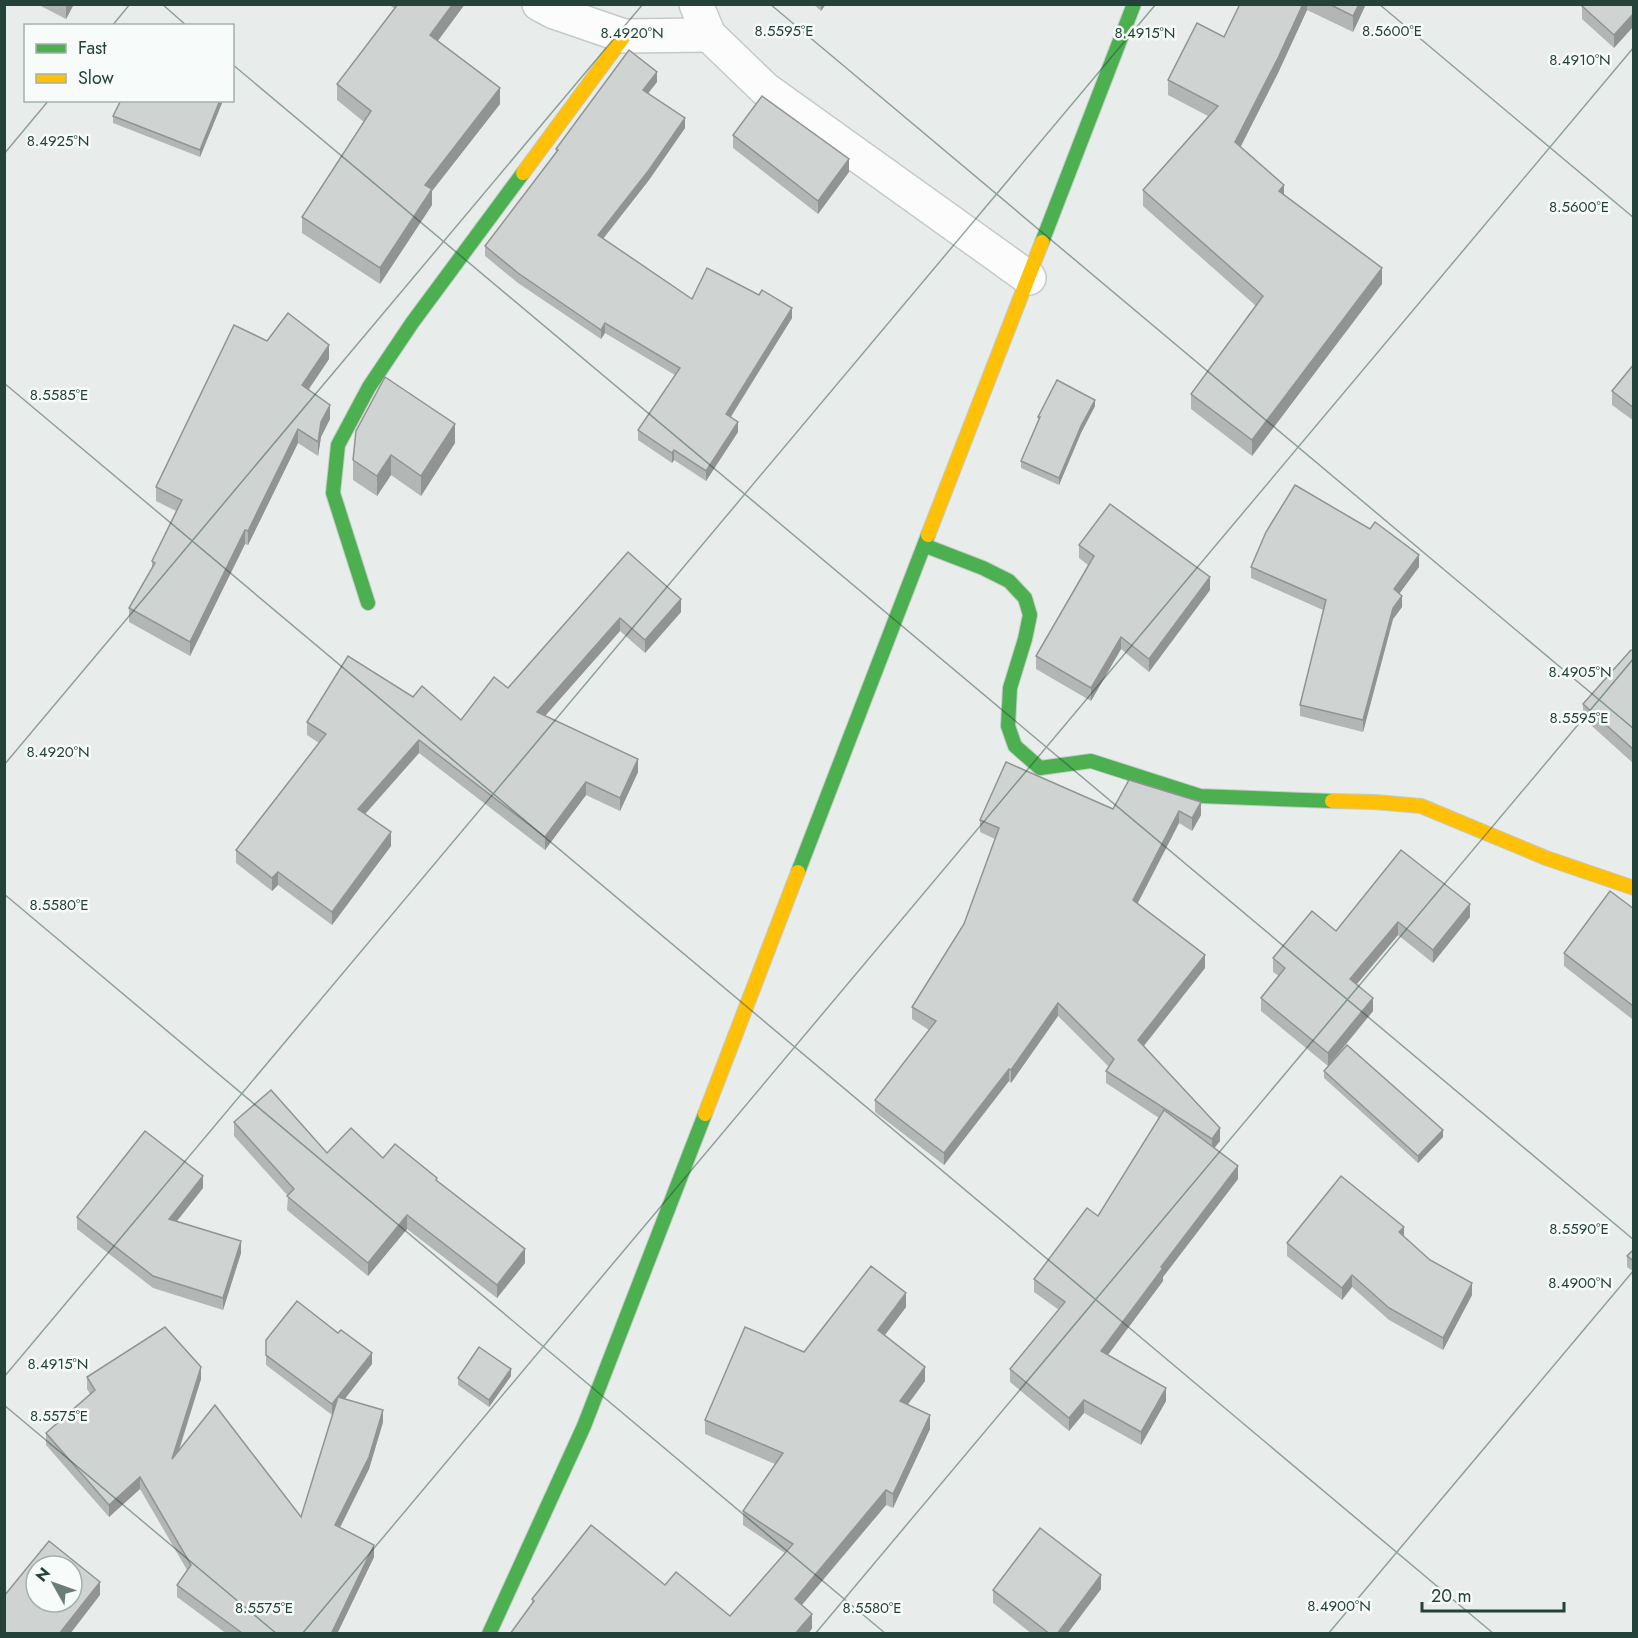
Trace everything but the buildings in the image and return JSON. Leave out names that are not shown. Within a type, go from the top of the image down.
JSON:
[{"type":"street","points":[[539,4],[554,12],[624,36],[709,35]]},
{"type":"street","points":[[696,4],[709,35],[765,89],[1029,278]]},
{"type":"street","points":[[489,1634],[584,1426],[1134,4]]},
{"type":"street","points":[[368,603],[333,493],[338,445],[369,387],[412,323],[624,36]]},
{"type":"street","points":[[926,546],[983,568],[1009,581],[1025,598],[1030,615],[1010,688],[1008,726],[1015,746],[1040,768],[1091,761],[1200,796],[1375,802],[1421,806],[1546,858],[1634,888]]},
{"type":"traffic: fast","points":[[1042,242],[1134,4]]},
{"type":"traffic: fast","points":[[368,603],[333,493],[338,445],[369,387],[412,323],[523,173]]},
{"type":"traffic: fast","points":[[798,872],[928,535]]},
{"type":"traffic: fast","points":[[926,546],[983,568],[1009,581],[1025,598],[1030,615],[1010,688],[1008,726],[1015,746],[1040,768],[1091,761],[1200,796],[1332,801]]},
{"type":"traffic: fast","points":[[489,1634],[584,1426],[705,1114]]},
{"type":"traffic: slow","points":[[523,173],[624,36]]},
{"type":"traffic: slow","points":[[928,535],[1042,242]]},
{"type":"traffic: slow","points":[[1332,801],[1421,806],[1546,858],[1634,888]]},
{"type":"traffic: slow","points":[[705,1114],[798,872]]}]
